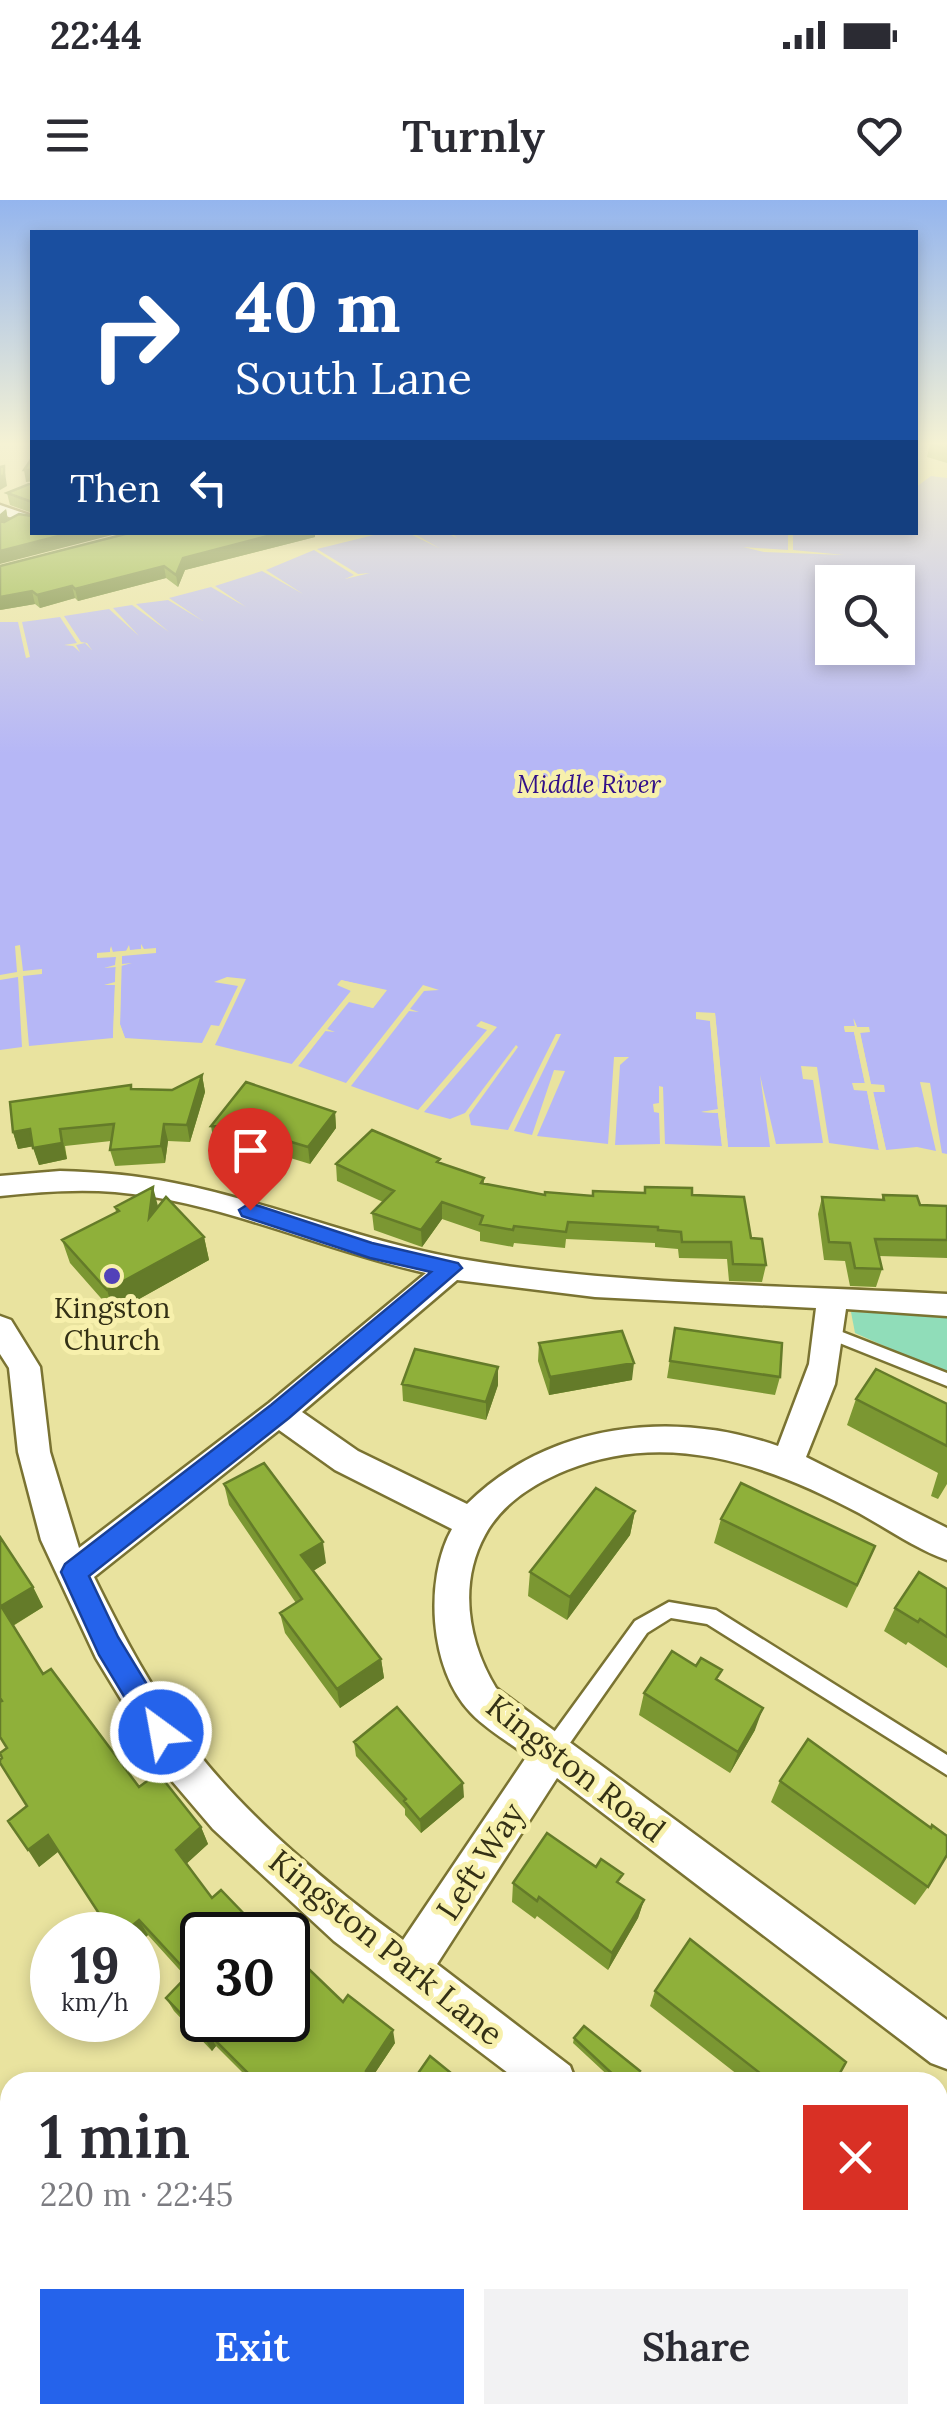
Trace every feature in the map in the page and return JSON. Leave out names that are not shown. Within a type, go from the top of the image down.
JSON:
[{"type":"street","points":[[0,1186],[58,1178],[174,1190],[370,1250],[450,1268],[636,1290],[947,1305]]},
{"type":"street","points":[[74,1572],[280,1412],[450,1268]]},
{"type":"street","points":[[786,1464],[825,1375],[832,1334],[831,1297]]},
{"type":"street","name":"Kingston Park Lane","points":[[0,1328],[24,1366],[34,1452],[58,1540],[108,1646],[181,1762],[278,1864],[350,1926],[541,2072]]},
{"type":"street","points":[[280,1412],[307,1437],[350,1462],[470,1521],[514,1481],[543,1464],[611,1445],[692,1439],[786,1464],[869,1501],[947,1545]]},
{"type":"street","name":"Kingston Road","points":[[470,1521],[453,1565],[451,1624],[459,1660],[484,1700],[947,2047]]},
{"type":"street","name":"Left Way","points":[[408,1970],[551,1753]]},
{"type":"lane","points":[[832,1334],[947,1380]]},
{"type":"lane","points":[[551,1753],[640,1627],[669,1610],[710,1616],[947,1766]]},
{"type":"green space","points":[[851,1312],[947,1314],[947,1374],[855,1333]]},
{"type":"water","name":"Middle River","points":[[330,546],[788,546],[788,550],[743,547],[764,552],[844,555],[793,550],[793,546],[947,546],[947,1154],[942,1153],[930,1083],[920,1082],[936,1151],[917,1147],[886,1150],[873,1091],[885,1092],[871,1085],[860,1032],[869,1032],[857,1027],[854,1019],[855,1027],[844,1027],[845,1031],[854,1032],[865,1084],[853,1083],[867,1091],[879,1150],[829,1143],[817,1067],[801,1066],[803,1079],[813,1080],[823,1143],[776,1144],[760,1075],[770,1147],[728,1147],[715,1013],[696,1013],[710,1020],[718,1110],[701,1112],[718,1113],[722,1146],[665,1144],[663,1087],[659,1086],[659,1103],[653,1104],[654,1112],[659,1113],[660,1144],[615,1145],[620,1065],[629,1057],[614,1057],[608,1144],[537,1136],[565,1071],[554,1070],[532,1135],[514,1131],[561,1034],[556,1034],[508,1130],[471,1125],[469,1115],[516,1045],[465,1113],[450,1119],[424,1112],[497,1027],[481,1021],[476,1026],[487,1030],[418,1110],[351,1086],[409,1011],[419,1012],[410,1009],[424,991],[439,990],[423,985],[346,1083],[298,1066],[349,1001],[373,1008],[386,991],[341,980],[351,991],[292,1064],[215,1045],[246,979],[227,977],[214,982],[238,986],[219,1026],[211,1025],[202,1043],[125,1038],[120,1025],[122,956],[144,949],[112,952],[110,947],[110,952],[116,957],[113,1038],[29,1046],[23,976],[42,974],[42,969],[23,971],[20,945],[15,946],[17,972],[0,975],[0,622],[18,622],[26,658],[30,657],[22,622],[60,617],[77,643],[64,645],[80,652],[76,645],[85,643],[92,650],[87,643],[81,642],[64,616],[109,609],[139,636],[113,608],[132,605],[169,632],[136,604],[168,600],[203,621],[169,598],[211,587],[246,607],[215,586],[262,571],[303,594],[266,570],[314,550],[354,575],[345,579],[370,573],[358,574],[317,549]]},
{"type":"water","points":[[18,977],[22,1047],[0,1050],[0,980]]},
{"type":"pier","points":[[141,944],[144,949],[156,948],[156,953],[122,956],[122,964],[132,963],[121,966],[120,1024],[125,1038],[113,1038],[115,985],[104,985],[115,982],[116,967],[104,968],[115,965],[116,957],[97,958],[97,953],[110,952],[111,946],[113,952],[126,951],[129,945],[130,950],[141,949]]},
{"type":"pier","points":[[341,980],[387,990],[373,1008],[349,1002],[327,1029],[335,1032],[325,1031],[298,1066],[292,1064],[351,991],[337,985]]},
{"type":"pier","points":[[696,1012],[715,1013],[728,1147],[722,1146],[718,1113],[701,1112],[718,1109],[710,1021],[696,1019]]},
{"type":"pier","points":[[853,1018],[857,1027],[869,1027],[870,1032],[860,1033],[871,1084],[884,1085],[885,1092],[873,1092],[886,1150],[879,1150],[867,1091],[854,1090],[852,1083],[865,1083],[854,1032],[845,1032],[844,1026],[855,1026]]},
{"type":"building","points":[[79,546],[230,546],[183,558],[176,575],[164,566],[37,595],[32,591],[0,597],[0,566]]},
{"type":"building","points":[[202,1075],[187,1125],[164,1124],[161,1146],[110,1150],[114,1124],[60,1129],[62,1143],[33,1148],[30,1129],[13,1132],[10,1102],[131,1085],[131,1089],[172,1090]]},
{"type":"building","points":[[246,1082],[335,1112],[308,1147],[258,1132],[249,1144],[215,1146],[231,1127],[211,1126]]},
{"type":"building","points":[[372,1130],[440,1159],[437,1162],[484,1178],[481,1183],[545,1195],[593,1196],[593,1191],[645,1193],[645,1187],[692,1188],[692,1195],[744,1197],[751,1238],[762,1239],[766,1265],[733,1264],[731,1242],[682,1242],[681,1232],[658,1227],[568,1222],[566,1232],[514,1226],[513,1230],[480,1224],[483,1216],[442,1202],[421,1230],[372,1213],[394,1191],[336,1164]]},
{"type":"building","points":[[153,1187],[149,1218],[166,1197],[204,1237],[107,1290],[62,1240],[119,1211],[115,1207]]},
{"type":"building","points":[[883,1195],[917,1196],[920,1205],[947,1206],[947,1240],[875,1239],[882,1269],[855,1268],[850,1243],[829,1242],[822,1197],[884,1200]]},
{"type":"building","points":[[675,1328],[782,1343],[780,1377],[670,1361]]},
{"type":"building","points":[[622,1331],[634,1363],[550,1377],[539,1343]]},
{"type":"building","points":[[415,1349],[498,1367],[486,1402],[402,1384]]},
{"type":"building","points":[[876,1369],[947,1404],[947,1446],[856,1399]]},
{"type":"building","points":[[264,1463],[323,1542],[301,1555],[381,1659],[337,1689],[280,1613],[302,1599],[224,1484]]},
{"type":"building","points":[[741,1483],[875,1546],[857,1585],[721,1519]]},
{"type":"building","points":[[596,1488],[635,1511],[570,1597],[530,1572]]},
{"type":"building","points":[[0,1537],[33,1587],[1,1606],[43,1674],[51,1669],[139,1787],[158,1773],[201,1827],[176,1850],[212,1898],[221,1890],[242,1912],[180,1912],[180,1964],[160,1943],[160,1912],[98,1912],[48,1835],[28,1850],[8,1821],[27,1806],[0,1763],[0,1753],[7,1748],[0,1737]]},
{"type":"building","points":[[919,1572],[947,1589],[947,1637],[895,1608]]},
{"type":"building","points":[[672,1651],[696,1666],[701,1658],[722,1670],[716,1679],[763,1708],[738,1752],[644,1693]]},
{"type":"building","points":[[397,1707],[463,1783],[420,1820],[354,1742]]},
{"type":"building","points":[[808,1739],[947,1836],[947,1855],[928,1887],[780,1781]]},
{"type":"building","points":[[547,1833],[596,1867],[601,1859],[623,1874],[617,1882],[644,1900],[612,1953],[539,1897],[537,1901],[513,1883]]},
{"type":"building","points":[[690,1939],[846,2062],[840,2072],[759,2072],[655,1991]]},
{"type":"building","points":[[310,1970],[343,2002],[348,1995],[393,2030],[367,2072],[247,2072],[217,2042],[310,2042]]},
{"type":"building","points":[[180,1983],[180,2013],[166,1998]]},
{"type":"building","points":[[584,2026],[640,2071],[610,2072],[574,2038]]},
{"type":"building","points":[[430,2056],[450,2072],[419,2072]]},
{"type":"place","name":"Kingston Church","points":[[112,1276]]},
{"type":"route","points":[[161,1732],[108,1646],[74,1572],[280,1412],[450,1268],[370,1250],[250,1210]]}]
